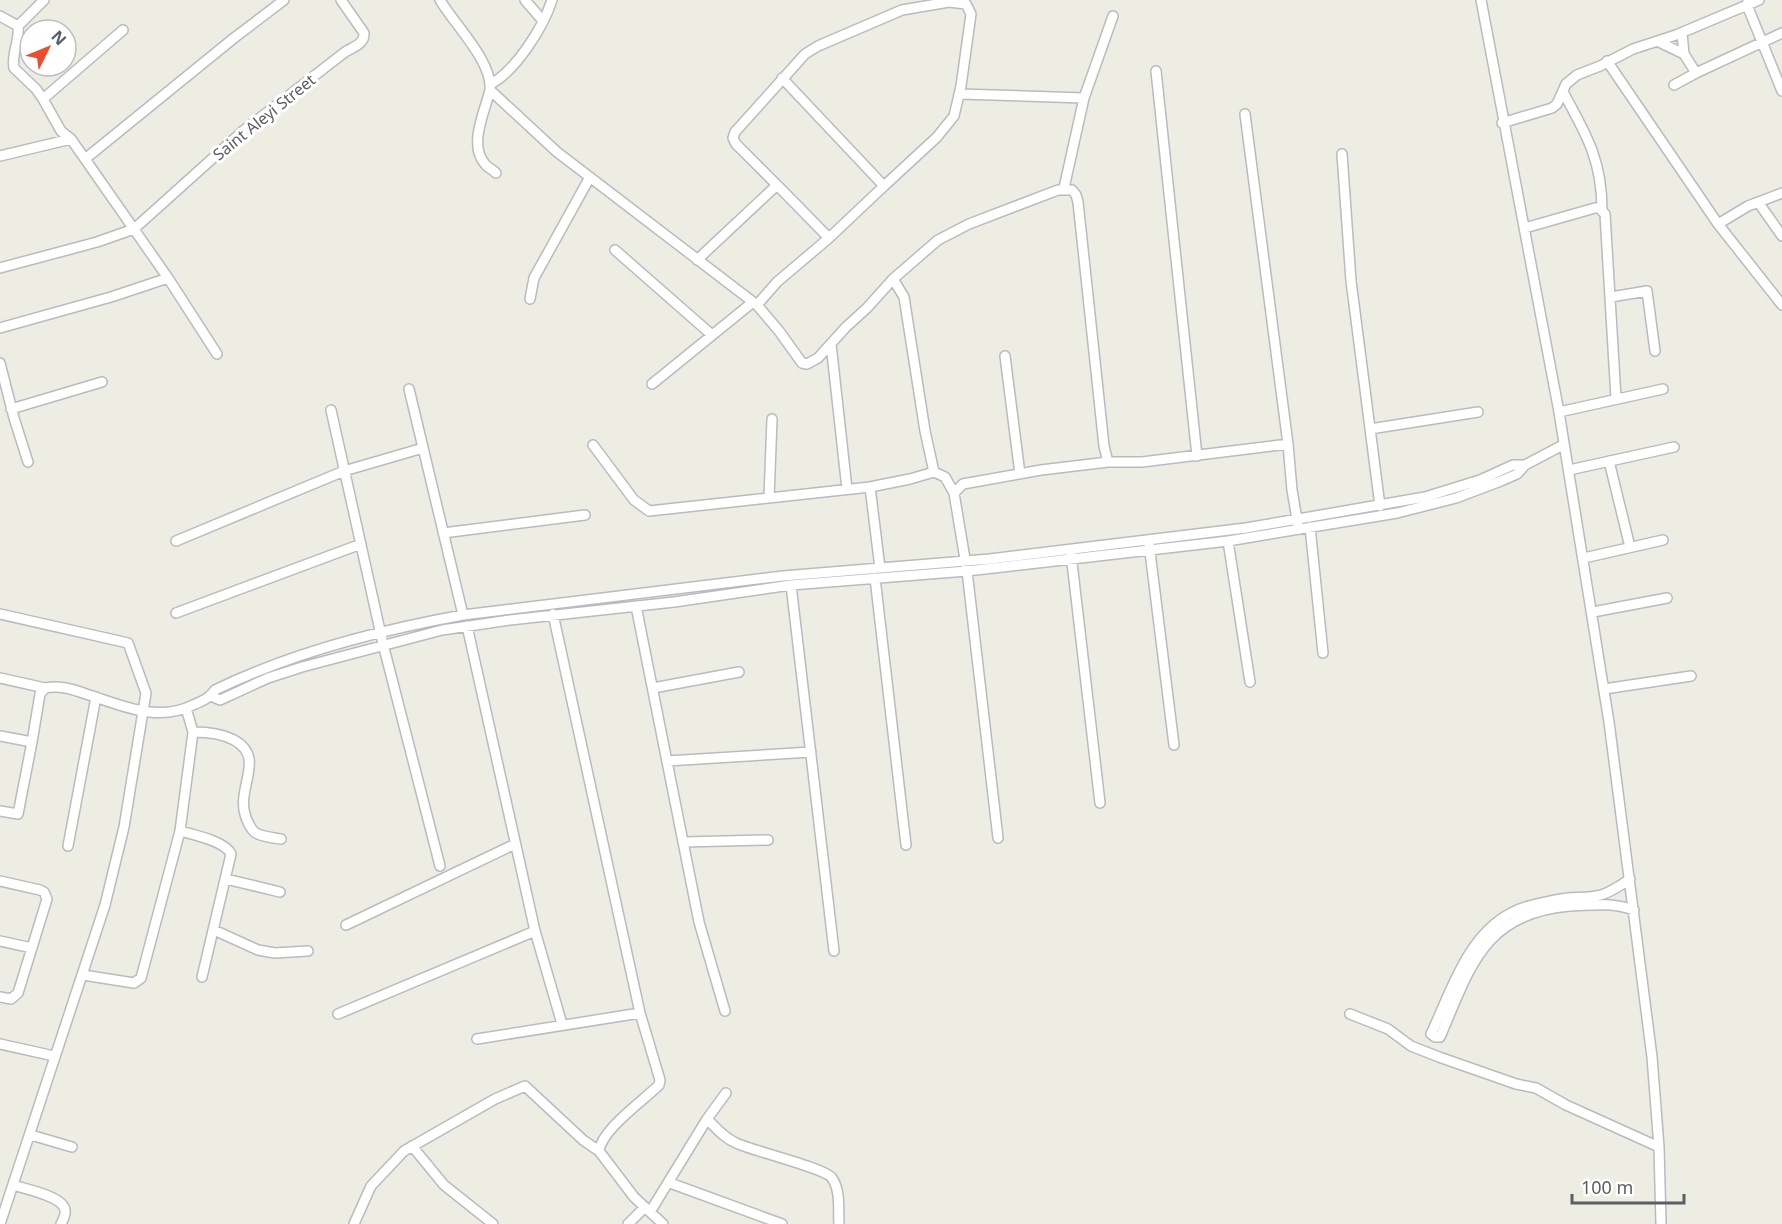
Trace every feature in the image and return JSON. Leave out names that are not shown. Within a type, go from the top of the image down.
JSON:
[{"type":"street","points":[[26,18],[44,0]]},
{"type":"street","points":[[85,159],[284,0]]},
{"type":"street","points":[[440,0],[485,68],[490,87],[478,136],[478,148],[484,164],[496,173]]},
{"type":"street","points":[[525,0],[543,21]]},
{"type":"street","points":[[490,87],[503,78],[529,45],[552,0]]},
{"type":"street","points":[[1480,0],[1502,123],[1525,228],[1593,612],[1651,1047],[1659,1147],[1661,1224]]},
{"type":"street","points":[[1502,123],[1552,108],[1557,104],[1572,78],[1607,61],[1633,49],[1682,33],[1748,2],[1759,0]]},
{"type":"street","name":"Saint Aleyi Street","points":[[134,229],[243,131],[345,52],[361,43],[364,38],[363,33],[345,2]]},
{"type":"street","points":[[652,384],[712,335],[755,304],[829,238],[946,127],[954,116],[960,94],[971,14],[966,4],[959,2],[902,10],[818,46],[805,54],[735,132],[733,138],[736,144],[829,238]]},
{"type":"street","points":[[1748,2],[1782,91]]},
{"type":"street","points":[[0,16],[18,26]]},
{"type":"street","points":[[1064,188],[1084,98],[1113,16]]},
{"type":"street","points":[[43,99],[123,30]]},
{"type":"street","points":[[1682,33],[1684,54],[1696,73]]},
{"type":"street","points":[[1674,85],[1782,33]]},
{"type":"street","points":[[18,37],[13,58],[14,68],[18,72]]},
{"type":"street","points":[[1657,41],[1684,54]]},
{"type":"street","points":[[1607,61],[1718,224],[1782,305]]},
{"type":"street","points":[[1156,71],[1197,456]]},
{"type":"street","points":[[24,78],[36,89],[61,130],[85,159],[134,229],[217,354]]},
{"type":"street","points":[[782,78],[884,186]]},
{"type":"street","points":[[490,87],[557,152],[755,304],[779,331],[802,363],[812,363],[893,279],[938,240],[969,224],[1064,188],[1072,190],[1078,202],[1104,446],[1108,462]]},
{"type":"street","points":[[1563,92],[1594,153],[1602,190],[1602,210],[1607,220],[1616,398]]},
{"type":"street","points":[[960,94],[1084,98]]},
{"type":"street","points":[[1245,114],[1298,524]]},
{"type":"street","points":[[0,156],[70,139]]},
{"type":"street","points":[[1342,154],[1351,281],[1380,506]]},
{"type":"street","points":[[530,298],[534,278],[590,177]]},
{"type":"street","points":[[697,260],[777,185]]},
{"type":"street","points":[[1718,224],[1758,202],[1782,193]]},
{"type":"street","points":[[1758,202],[1782,236]]},
{"type":"street","points":[[1525,228],[1595,208],[1602,210]]},
{"type":"street","points":[[0,268],[97,242],[134,229]]},
{"type":"street","points":[[615,250],[712,335]]},
{"type":"street","points":[[0,328],[111,297],[168,278]]},
{"type":"street","points":[[893,279],[904,297],[925,431],[934,472]]},
{"type":"street","points":[[1611,297],[1647,291],[1656,351]]},
{"type":"street","points":[[831,344],[847,489]]},
{"type":"street","points":[[1005,356],[1020,474]]},
{"type":"street","points":[[0,363],[11,409],[28,462]]},
{"type":"street","points":[[11,409],[102,382]]},
{"type":"street","points":[[409,388],[463,615]]},
{"type":"street","points":[[1558,412],[1664,389]]},
{"type":"street","points":[[331,410],[381,633],[440,866]]},
{"type":"street","points":[[1370,429],[1478,412]]},
{"type":"street","points":[[769,498],[772,420]]},
{"type":"street","points":[[954,493],[963,484],[1020,474],[1108,462],[1142,462],[1288,444]]},
{"type":"street","points":[[593,445],[634,500],[649,511],[870,487],[934,472],[945,477],[954,493],[965,566],[999,838]]},
{"type":"street","points":[[0,678],[45,688],[54,686],[71,689],[143,713],[179,712],[211,696],[215,690],[239,678],[300,655],[426,622],[463,615],[553,615],[792,585],[875,578],[1071,554],[1246,528],[1298,524],[1310,527],[1397,513],[1456,498],[1512,476],[1525,465],[1563,445]]},
{"type":"street","points":[[1569,470],[1674,447]]},
{"type":"street","points":[[176,541],[345,471],[423,448]]},
{"type":"street","points":[[1609,461],[1630,548]]},
{"type":"street","points":[[1149,544],[1228,540],[1434,495],[1480,480],[1513,465],[1525,465]]},
{"type":"street","points":[[870,487],[880,568]]},
{"type":"street","points":[[443,533],[585,515]]},
{"type":"street","points":[[1310,527],[1323,653]]},
{"type":"street","points":[[1228,540],[1250,682]]},
{"type":"street","points":[[1584,558],[1663,540]]},
{"type":"street","points":[[176,613],[361,544]]},
{"type":"street","points":[[1149,544],[1174,745]]},
{"type":"street","points":[[1071,554],[1100,803]]},
{"type":"street","points":[[211,696],[220,700],[268,678],[302,667],[384,644],[509,615],[653,592],[783,576],[880,568],[965,566]]},
{"type":"street","points":[[875,578],[906,845]]},
{"type":"street","points":[[792,585],[834,951]]},
{"type":"street","points":[[653,592],[654,604]]},
{"type":"street","points":[[1593,612],[1666,598]]},
{"type":"street","points":[[636,606],[699,922],[725,1011]]},
{"type":"street","points":[[0,614],[128,643],[146,693],[124,827],[105,905],[0,1224]]},
{"type":"street","points":[[553,615],[640,1013],[660,1080],[659,1085],[611,1130],[600,1143],[599,1151]]},
{"type":"street","points":[[466,626],[535,931],[562,1024]]},
{"type":"street","points":[[300,655],[302,667]]},
{"type":"street","points":[[652,688],[739,672]]},
{"type":"street","points":[[1604,689],[1691,676]]},
{"type":"street","points":[[0,811],[18,814],[40,694],[45,688]]},
{"type":"street","points":[[68,846],[96,697]]},
{"type":"street","points":[[83,975],[134,983],[141,978],[180,831],[193,732],[186,708]]},
{"type":"street","points":[[193,732],[209,732],[229,737],[247,749],[251,758],[242,804],[244,814],[256,834],[281,839]]},
{"type":"street","points":[[0,736],[32,742]]},
{"type":"street","points":[[667,761],[811,752]]},
{"type":"street","points":[[180,831],[228,849],[231,854],[202,977]]},
{"type":"street","points":[[684,842],[768,840]]},
{"type":"street","points":[[346,925],[515,844]]},
{"type":"street","points":[[226,879],[280,892]]},
{"type":"street","points":[[1530,910],[1558,899],[1603,894],[1630,879]]},
{"type":"street","points":[[0,881],[40,890],[47,899],[18,993],[11,999],[0,997]]},
{"type":"street","points":[[1464,973],[1440,1037],[1435,1037],[1431,1034],[1464,973],[1493,925],[1511,913],[1603,903],[1634,910]]},
{"type":"street","points":[[214,930],[258,950],[275,953],[308,951]]},
{"type":"street","points":[[338,1014],[535,931]]},
{"type":"street","points":[[0,941],[32,948]]},
{"type":"street","points":[[477,1039],[640,1013]]},
{"type":"street","points":[[1350,1014],[1388,1029],[1411,1046],[1516,1084],[1536,1088],[1566,1105],[1659,1147]]},
{"type":"street","points":[[0,1044],[54,1056]]},
{"type":"street","points":[[354,1224],[371,1186],[404,1151],[495,1099],[525,1086],[583,1140],[599,1151],[634,1197],[663,1224]]},
{"type":"street","points":[[628,1224],[647,1210],[670,1183],[707,1119],[726,1093]]},
{"type":"street","points":[[707,1119],[725,1137],[736,1143],[822,1171],[832,1177],[838,1193],[838,1224]]},
{"type":"street","points":[[30,1135],[72,1147]]},
{"type":"street","points":[[412,1146],[444,1185],[493,1224]]},
{"type":"street","points":[[670,1183],[782,1224]]},
{"type":"street","points":[[13,1185],[60,1202],[65,1213],[61,1224]]}]
